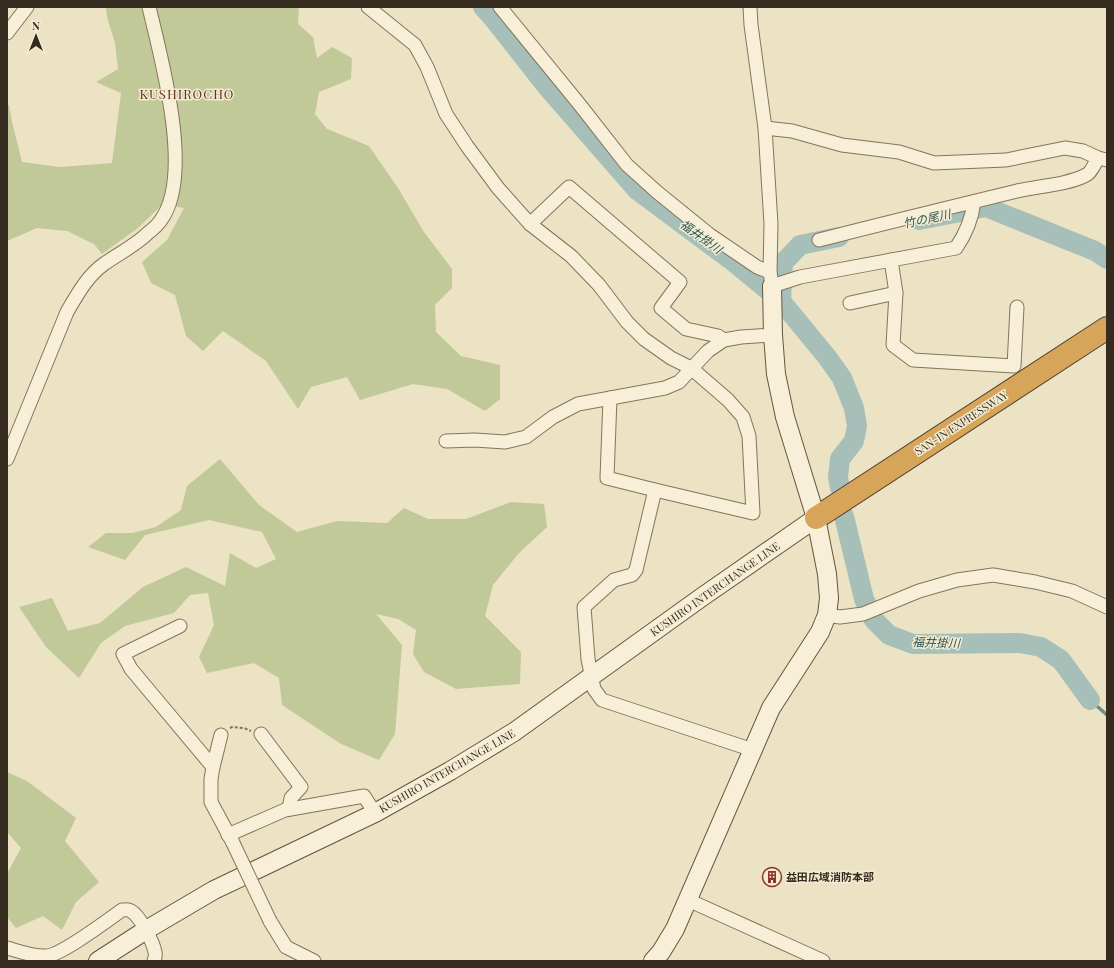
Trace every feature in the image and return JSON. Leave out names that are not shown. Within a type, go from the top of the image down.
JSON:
[{"type":"highway","name":"SAN-IN EXPRESSWAY","points":[[816,518],[1107,328]]},
{"type":"main road","points":[[653,961],[661,952],[675,929],[771,708],[816,638],[827,614],[829,598],[827,574],[816,518],[785,417],[776,374],[771,279]]},
{"type":"main road","name":"KUSHIRO INTERCHANGE LINE","points":[[98,961],[146,930],[214,890],[375,813],[450,772],[514,732],[702,597],[816,518]]},
{"type":"street","points":[[7,33],[27,7]]},
{"type":"street","points":[[7,459],[67,312],[79,290],[102,265],[147,235],[162,220],[170,201],[175,174],[174,122],[149,7]]},
{"type":"street","points":[[368,7],[415,45],[427,67],[446,114],[467,146],[498,188],[530,224],[571,256],[599,285],[626,322],[644,339],[671,358],[691,368],[728,400],[742,417],[749,436],[753,513],[607,478],[610,398]]},
{"type":"street","points":[[500,7],[627,165],[657,192],[710,235],[757,267],[771,279],[800,277],[956,248],[962,239],[973,210],[974,202]]},
{"type":"street","points":[[750,7],[751,25],[765,128],[772,224],[771,279]]},
{"type":"street","points":[[765,128],[792,131],[842,145],[899,152],[934,163],[1006,160],[1065,148],[1083,151],[1102,159],[1088,175],[1076,179],[1019,190],[974,202],[906,217],[819,240]]},
{"type":"street","points":[[530,224],[569,187],[680,282],[661,308],[686,329],[718,336],[724,340]]},
{"type":"street","points":[[891,260],[896,293],[893,344],[913,360],[1014,366],[1017,306]]},
{"type":"street","points":[[850,303],[896,293]]},
{"type":"street","points":[[446,442],[475,440],[505,442],[526,437],[553,417],[578,404],[665,388],[679,382],[708,351],[724,340],[741,337],[773,335]]},
{"type":"street","points":[[655,490],[636,570],[632,576],[614,580],[584,607],[588,659],[594,689],[602,700],[753,750]]},
{"type":"street","points":[[827,614],[840,618],[863,614],[919,591],[957,580],[993,576],[1035,582],[1072,591],[1107,607]]},
{"type":"street","points":[[180,626],[123,654],[131,669],[213,766]]},
{"type":"street","points":[[261,734],[301,788],[291,798],[289,810]]},
{"type":"street","points":[[220,735],[211,779],[211,802],[270,921],[286,947],[314,961]]},
{"type":"street","points":[[230,839],[289,810],[364,796],[375,813]]},
{"type":"street","points":[[688,900],[823,961]]},
{"type":"street","points":[[7,948],[22,953],[46,956],[61,951],[122,910],[127,910],[132,911],[146,930],[155,949],[154,961]]},
{"type":"path","points":[[220,735],[232,726],[244,728],[254,733],[261,734]]},
{"type":"green space","points":[[106,7],[299,7],[298,24],[313,37],[317,58],[332,47],[352,58],[351,79],[319,92],[315,114],[327,129],[369,146],[398,188],[424,232],[452,269],[452,288],[435,305],[436,332],[461,356],[500,365],[500,399],[485,411],[447,389],[413,384],[360,400],[347,377],[311,387],[298,409],[266,361],[223,331],[203,351],[186,336],[175,295],[151,283],[142,262],[167,240],[184,208],[162,205],[138,228],[102,254],[94,244],[67,231],[37,228],[7,241],[7,105],[9,105],[22,162],[60,167],[112,163],[121,93],[96,82],[118,69],[115,43],[107,17]]},
{"type":"green space","points":[[220,459],[259,505],[297,532],[337,521],[387,523],[404,508],[428,519],[466,519],[511,502],[544,504],[547,527],[519,553],[493,585],[485,616],[521,652],[520,684],[456,689],[424,672],[413,654],[416,630],[398,619],[376,614],[402,645],[395,734],[379,760],[341,744],[282,705],[279,678],[254,663],[207,673],[199,657],[214,625],[208,593],[190,595],[174,613],[125,626],[101,643],[79,678],[46,647],[19,607],[52,598],[68,631],[100,623],[143,587],[186,567],[225,586],[230,553],[256,568],[276,559],[262,532],[209,520],[145,535],[125,560],[88,547],[106,533],[132,533],[156,527],[181,510],[187,486]]},
{"type":"green space","points":[[7,772],[27,781],[76,818],[65,841],[99,882],[76,902],[62,930],[43,916],[16,928],[7,917],[7,872],[21,848],[7,832]]},
{"type":"waterway","name":"福井掛川","points":[[483,7],[548,88],[637,190],[735,263],[781,301],[827,357],[842,378],[854,408],[857,426],[854,441],[840,459],[838,477],[840,488]]},
{"type":"waterway","name":"竹の尾川","points":[[919,220],[986,207],[1095,251],[1107,259]]},
{"type":"waterway","name":"竹の尾川","points":[[781,301],[783,263],[800,245],[839,237]]},
{"type":"waterway","name":"福井掛川","points":[[844,516],[864,599],[874,620],[889,635],[913,644],[1020,643],[1041,647],[1061,660],[1090,700]]},
{"type":"waterway","points":[[1090,700],[1107,715]]},
{"type":"place","name":"益田広域消防本部","points":[[772,877]]},
{"type":"district","name":"KUSHIROCHO","points":[[187,94]]}]
